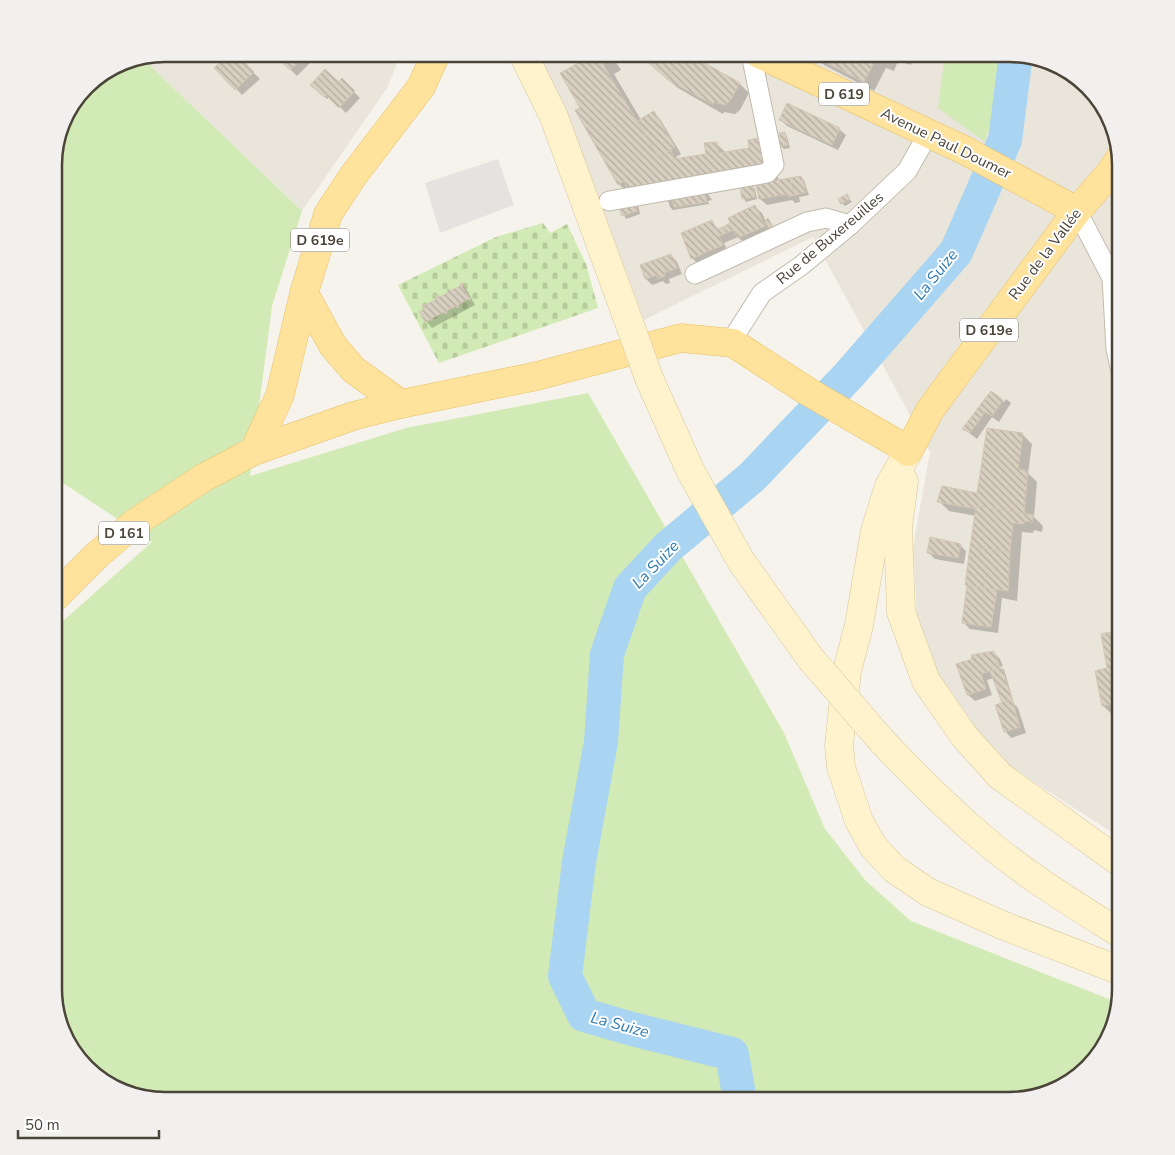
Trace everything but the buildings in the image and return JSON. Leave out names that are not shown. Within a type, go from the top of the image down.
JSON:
[{"type":"main road","name":"D 619e","points":[[254,451],[280,395],[304,293],[328,214],[353,176],[421,87],[432,63]]},
{"type":"main road","points":[[528,63],[554,117],[649,378],[676,440],[741,561],[811,659],[882,741],[920,780],[987,842],[1040,881],[1112,928]]},
{"type":"main road","name":"Avenue Paul Doumer","points":[[778,63],[964,150],[1077,211]]},
{"type":"main road","name":"Rue de la Vallée","points":[[908,452],[930,410],[1077,211],[1112,170]]},
{"type":"main road","points":[[304,293],[333,346],[354,370],[402,404]]},
{"type":"main road","points":[[254,451],[353,416],[537,376],[681,338],[733,343],[908,452]]},
{"type":"main road","name":"D 161","points":[[62,590],[97,555],[136,522],[202,478],[254,451]]},
{"type":"main road","points":[[908,452],[898,527],[901,612],[926,681],[964,736],[1000,776],[1112,857]]},
{"type":"main road","points":[[908,452],[889,486],[876,531],[859,625],[847,671],[839,745],[841,767],[858,821],[872,846],[894,869],[928,892],[1002,925],[1112,968]]},
{"type":"street","points":[[609,201],[767,173],[774,165],[754,63]]},
{"type":"street","name":"Rue de Buxereuilles","points":[[733,343],[737,332],[762,293],[802,265],[850,225],[907,171],[928,134]]},
{"type":"street","points":[[1077,211],[1112,278]]},
{"type":"street","points":[[695,274],[807,222],[826,218],[850,225]]},
{"type":"shaded area","points":[[397,63],[387,88],[302,211],[148,64]]},
{"type":"shaded area","points":[[542,63],[1030,64],[1061,76],[1077,88],[1095,108],[1107,132],[1111,145],[1112,159],[1112,832],[984,750],[938,676],[917,617],[913,547],[930,452],[813,237],[644,320],[569,121]]},
{"type":"shaded area","points":[[498,159],[514,205],[440,233],[425,183]]},
{"type":"green space","points":[[944,63],[1007,63],[985,142],[938,108]]},
{"type":"green space","points":[[148,64],[302,211],[272,306],[250,476],[406,428],[588,393],[784,733],[825,829],[866,881],[911,921],[1112,1000],[1111,1010],[1099,1041],[1077,1067],[1061,1079],[1030,1091],[1016,1092],[159,1092],[145,1091],[120,1082],[98,1067],[84,1052],[70,1029],[64,1010],[62,990],[62,622],[152,542],[63,483],[63,152],[70,126],[76,114],[93,93],[114,76],[126,70]]},
{"type":"green space","points":[[543,223],[550,233],[567,224],[586,264],[598,308],[439,363],[398,285],[496,237]]},
{"type":"waterway","name":"La Suize","points":[[738,1092],[732,1054],[584,1015],[565,976],[579,862],[601,742],[607,654],[630,588],[668,547],[752,477],[849,375],[956,252],[1005,140],[1015,63]]}]
